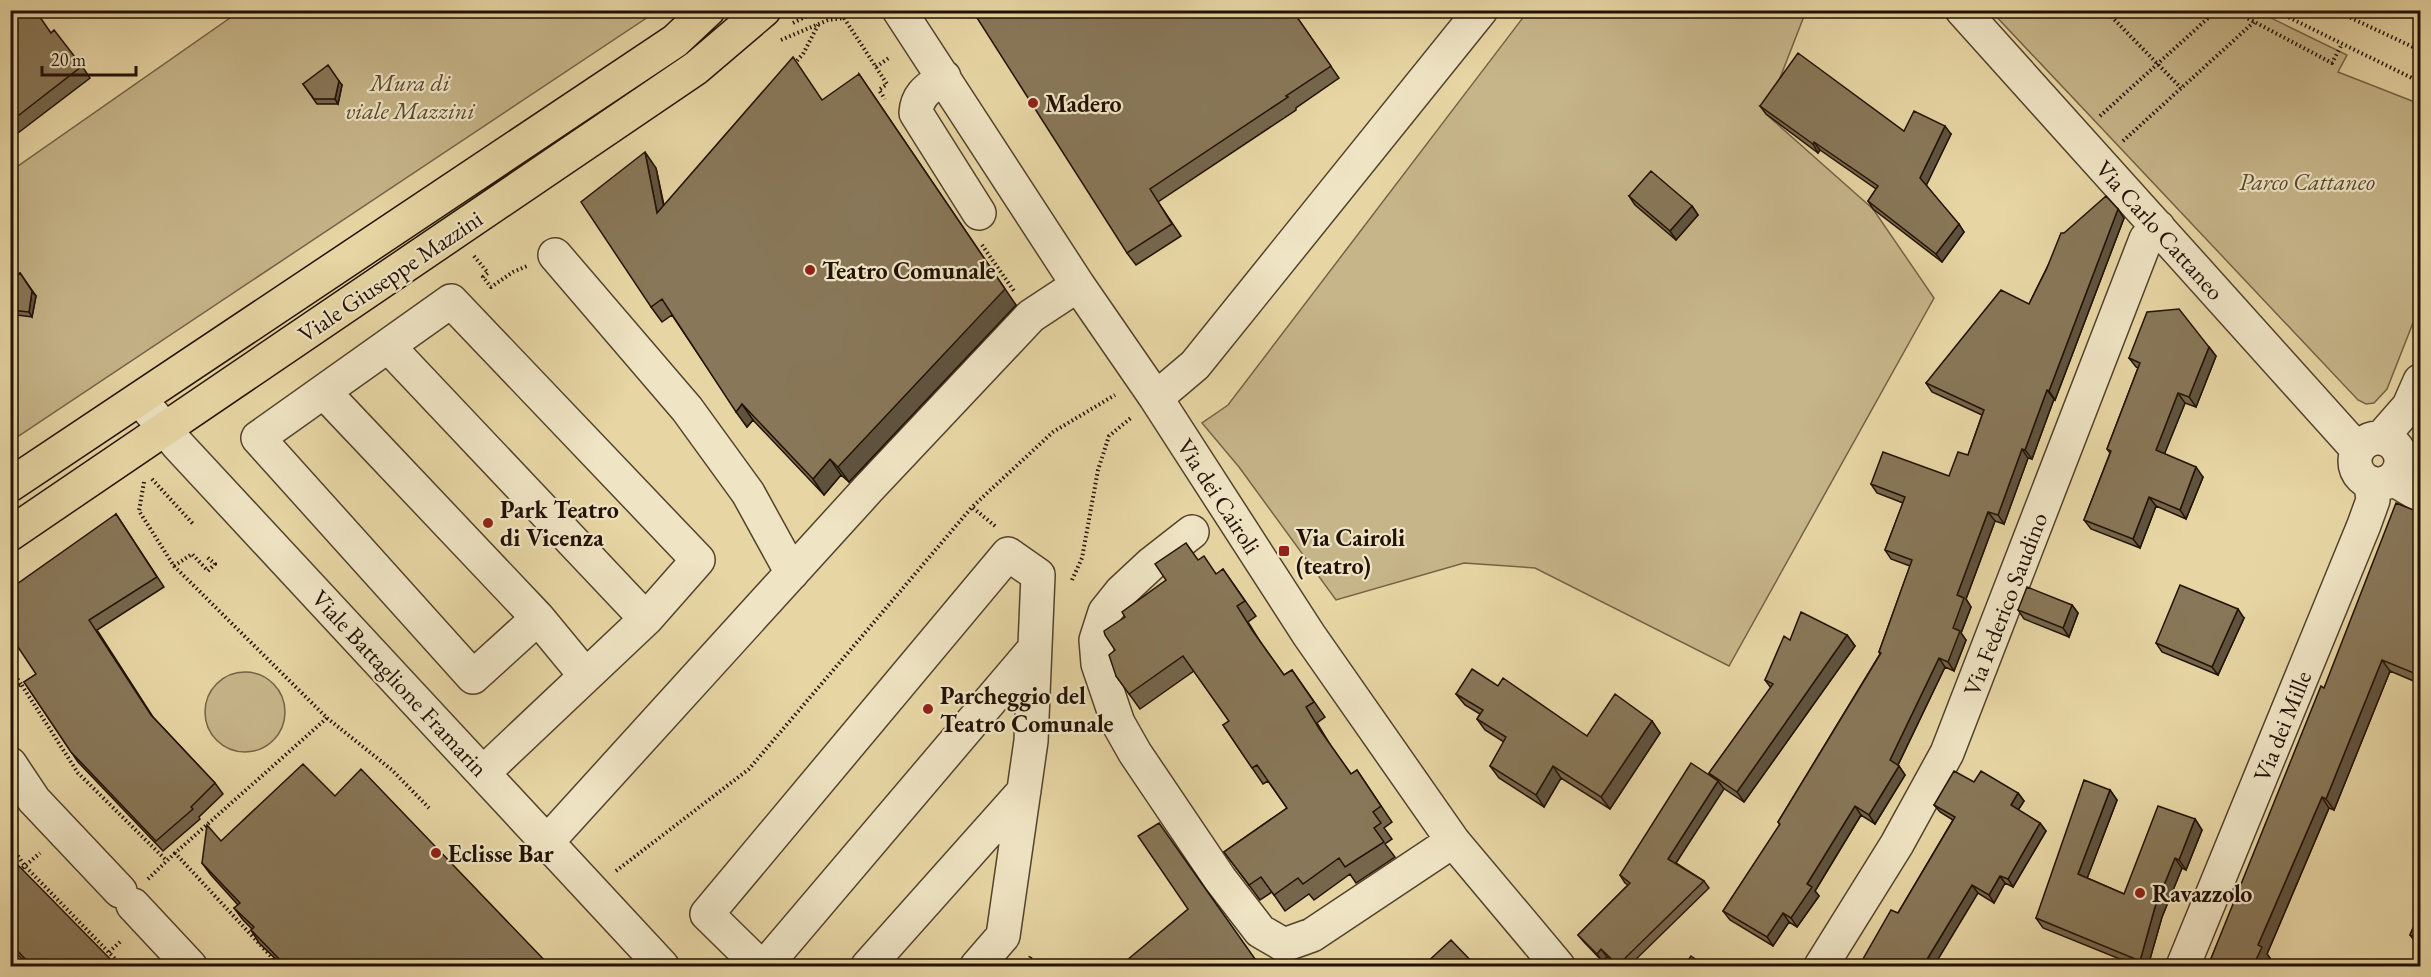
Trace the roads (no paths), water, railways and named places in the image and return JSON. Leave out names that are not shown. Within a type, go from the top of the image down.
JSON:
[{"type":"main road","name":"Viale Giuseppe Mazzini","points":[[10,485],[675,41],[708,10]]},
{"type":"main road","name":"Viale Giuseppe Mazzini","points":[[10,534],[696,68],[764,10]]},
{"type":"street","name":"Via dei Cairoli","points":[[899,10],[1078,285],[1156,398],[1309,635],[1453,842],[1558,966]]},
{"type":"street","points":[[1156,398],[1195,365],[1481,10]]},
{"type":"street","name":"Via Carlo Cattaneo","points":[[1962,10],[2158,227],[2369,443]]},
{"type":"street","points":[[944,78],[925,91],[917,100],[916,113],[979,213]]},
{"type":"street","name":"Via Federico Saudino","points":[[1821,966],[1898,844],[1947,753],[2146,239],[2158,227]]},
{"type":"street","points":[[555,255],[687,410],[748,493],[792,573]]},
{"type":"street","points":[[547,842],[868,489],[1031,316],[1078,285]]},
{"type":"street","points":[[483,772],[646,618],[698,561],[451,301],[258,438],[473,677],[538,618]]},
{"type":"street","points":[[388,346],[646,618]]},
{"type":"street","points":[[2395,486],[2364,481],[2356,469],[2369,443],[2409,406],[2421,381]]},
{"type":"street","points":[[324,392],[538,618],[585,675]]},
{"type":"street","name":"Viale Battaglione Framarin","points":[[140,399],[165,429],[662,966]]},
{"type":"street","name":"Via dei Mille","points":[[2183,966],[2373,500],[2395,486]]},
{"type":"street","points":[[1192,532],[1151,564],[1121,592],[1106,612],[1096,640],[1098,664],[1118,723],[1135,753],[1220,879],[1260,931],[1284,945],[1312,936],[1453,842]]},
{"type":"street","points":[[760,966],[707,914],[1008,554],[1038,575],[1031,741],[1004,936],[977,966]]},
{"type":"street","points":[[765,966],[1035,648]]},
{"type":"street","points":[[10,764],[34,800],[190,966]]},
{"type":"street","points":[[868,966],[1024,791]]},
{"type":"place","name":"Madero","points":[[1033,103]]},
{"type":"place","name":"Teatro Comunale","points":[[810,270]]},
{"type":"place","name":"Park Teatro di Vicenza","points":[[488,523]]},
{"type":"place","name":"Via Cairoli (teatro)","points":[[1284,551]]},
{"type":"place","name":"Parcheggio del Teatro Comunale","points":[[928,709]]},
{"type":"place","name":"Eclisse Bar","points":[[436,853]]},
{"type":"place","name":"Ravazzolo","points":[[2140,893]]},
{"type":"park label","name":"Mura di viale Mazzini","points":[[410,96]]},
{"type":"park label","name":"Parco Cattaneo","points":[[2307,181]]}]
